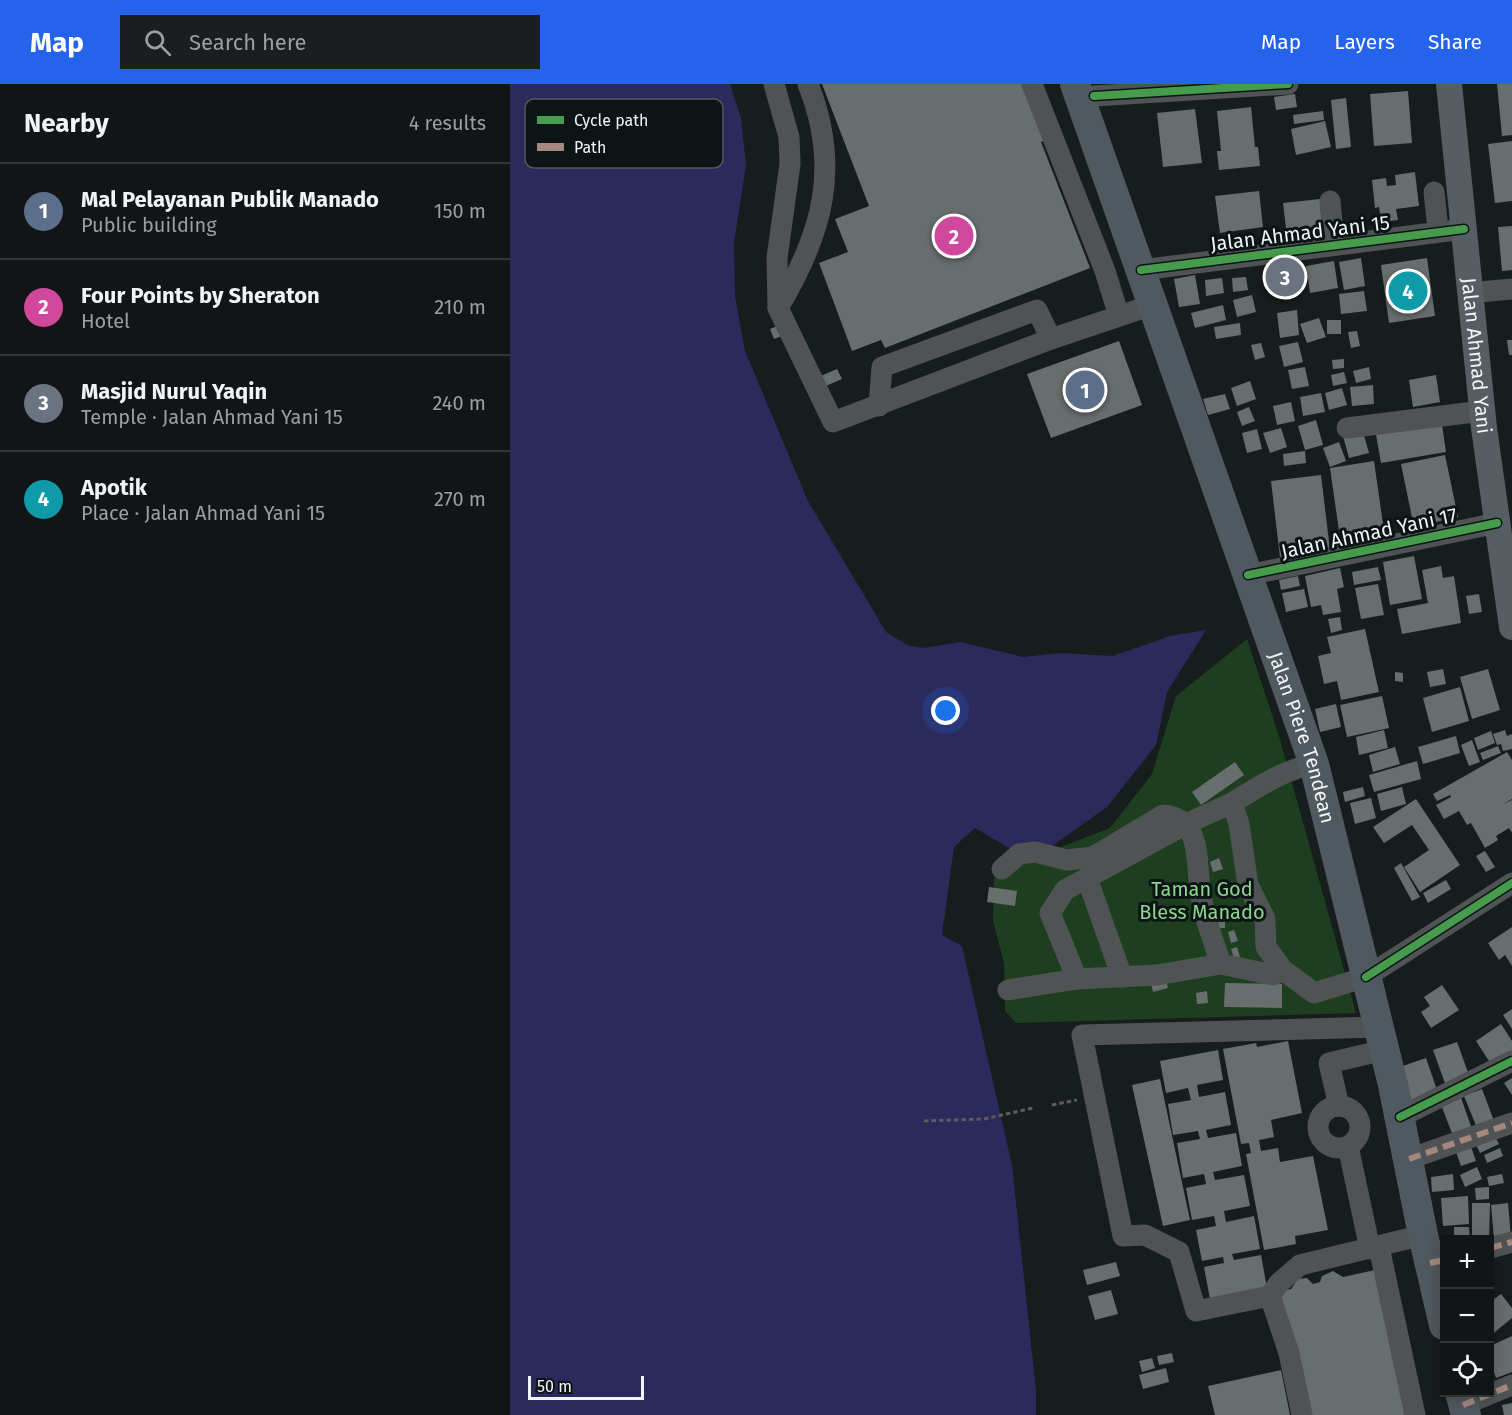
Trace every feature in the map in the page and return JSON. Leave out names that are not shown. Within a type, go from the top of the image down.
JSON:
[{"type":"highway","name":"Jalan Piere Tendean","points":[[1086,88],[1102,164],[1248,575],[1306,766],[1382,1039],[1433,1253],[1440,1299]]},
{"type":"main road","name":"Jalan Ahmad Yani","points":[[1449,84],[1482,411],[1502,534],[1512,627]]},
{"type":"street","points":[[774,84],[789,137],[790,164],[777,258],[778,308],[833,422],[1051,339],[1152,305]]},
{"type":"street","points":[[778,308],[801,270],[824,198],[826,153],[818,110],[808,84]]},
{"type":"street","points":[[1032,84],[1105,271],[1119,316]]},
{"type":"street","points":[[1086,88],[1288,84]]},
{"type":"street","points":[[1434,192],[1437,220]]},
{"type":"street","points":[[1330,201],[1334,239]]},
{"type":"street","points":[[1365,235],[1437,220],[1463,223]]},
{"type":"street","name":"Jalan Ahmad Yani 15","points":[[1141,270],[1334,239],[1463,223]]},
{"type":"street","points":[[1469,293],[1512,289]]},
{"type":"street","points":[[879,406],[882,367],[1037,310],[1051,339]]},
{"type":"street","points":[[1347,428],[1482,411]]},
{"type":"street","name":"Jalan Ahmad Yani 17","points":[[1248,575],[1502,534]]},
{"type":"street","points":[[1077,979],[1050,913],[1065,890],[1186,824],[1232,803],[1269,780],[1306,766]]},
{"type":"street","points":[[1232,803],[1239,824],[1248,885],[1265,919],[1266,947],[1283,970],[1314,993],[1366,977],[1512,883]]},
{"type":"street","points":[[1002,869],[1019,854],[1035,852],[1067,860],[1092,857],[1163,815],[1176,816],[1186,824],[1199,854],[1200,889],[1221,964]]},
{"type":"street","points":[[1087,878],[1122,977]]},
{"type":"street","points":[[1008,990],[1077,979],[1157,975],[1221,964],[1273,975],[1283,970]]},
{"type":"street","points":[[1382,1039],[1192,1030],[1082,1035],[1123,1236],[1145,1235],[1179,1252],[1196,1311],[1270,1296],[1279,1283],[1300,1265],[1375,1248],[1433,1253]]},
{"type":"street","points":[[1339,1106],[1329,1062],[1382,1039]]},
{"type":"street","points":[[1400,1117],[1512,1061]]},
{"type":"street","points":[[1339,1106],[1350,1108],[1360,1122],[1359,1134],[1348,1146],[1330,1146],[1318,1132],[1323,1114],[1339,1106]]},
{"type":"street","points":[[1409,1159],[1512,1123]]},
{"type":"street","points":[[1348,1146],[1415,1415]]},
{"type":"street","points":[[1494,1247],[1512,1242]]},
{"type":"street","points":[[1270,1296],[1289,1353],[1302,1415]]},
{"type":"street","points":[[1463,1404],[1512,1385]]},
{"type":"path","points":[[1052,1105],[1095,1097]]},
{"type":"path","points":[[924,1121],[984,1119],[1033,1108]]},
{"type":"green space","name":"Taman God Bless Manado","points":[[1247,639],[1279,736],[1356,1013],[1016,1023],[1005,1011],[1004,963],[993,921],[994,878],[1009,856],[1064,846],[1110,828],[1152,774],[1176,696]]},
{"type":"shaded area","points":[[510,84],[730,84],[741,118],[746,165],[734,243],[735,296],[745,351],[808,501],[886,632],[907,645],[923,648],[961,642],[1023,657],[1060,653],[1113,656],[1170,636],[1206,630],[1167,692],[1156,745],[1107,807],[1052,846],[1009,848],[975,828],[954,847],[942,935],[962,946],[1012,1165],[1036,1390],[1036,1415],[510,1415]]},
{"type":"building","points":[[822,84],[1023,84],[1048,139],[1041,142],[1090,268],[885,348],[881,340],[852,351],[819,263],[848,252],[835,219],[869,206]]},
{"type":"building","points":[[1497,84],[1512,84],[1512,135],[1502,136]]},
{"type":"building","points":[[1408,91],[1412,143],[1374,146],[1370,94]]},
{"type":"building","points":[[1295,94],[1297,107],[1276,110],[1274,97]]},
{"type":"building","points":[[1346,98],[1351,147],[1336,149],[1331,100]]},
{"type":"building","points":[[1251,107],[1255,147],[1258,147],[1260,166],[1219,170],[1217,151],[1221,151],[1217,111]]},
{"type":"building","points":[[1195,109],[1202,163],[1163,167],[1157,113]]},
{"type":"building","points":[[1323,111],[1324,120],[1294,124],[1293,115]]},
{"type":"building","points":[[1325,121],[1331,147],[1296,155],[1291,129]]},
{"type":"building","points":[[1512,141],[1512,201],[1495,203],[1488,144]]},
{"type":"building","points":[[1415,172],[1419,206],[1396,209],[1398,220],[1381,222],[1379,207],[1375,208],[1372,180],[1386,178],[1387,186],[1396,185],[1395,175]]},
{"type":"building","points":[[1259,191],[1263,227],[1220,233],[1215,196]]},
{"type":"building","points":[[1320,199],[1323,240],[1288,245],[1283,203]]},
{"type":"building","points":[[1512,226],[1512,270],[1502,271],[1498,227]]},
{"type":"building","points":[[1361,258],[1365,286],[1344,290],[1339,262]]},
{"type":"building","points":[[1427,258],[1435,316],[1389,323],[1381,265]]},
{"type":"building","points":[[1334,261],[1338,288],[1310,293],[1306,266]]},
{"type":"building","points":[[1302,266],[1305,280],[1269,288],[1266,274]]},
{"type":"building","points":[[1195,275],[1200,304],[1179,307],[1174,279]]},
{"type":"building","points":[[1246,277],[1248,290],[1233,292],[1232,278]]},
{"type":"building","points":[[1222,278],[1224,293],[1206,296],[1205,280]]},
{"type":"building","points":[[1364,291],[1367,311],[1341,314],[1339,294]]},
{"type":"building","points":[[1252,295],[1256,312],[1237,317],[1233,300]]},
{"type":"building","points":[[1223,305],[1226,320],[1195,328],[1191,313]]},
{"type":"building","points":[[1297,310],[1299,335],[1280,338],[1277,313]]},
{"type":"building","points":[[1319,318],[1326,337],[1307,343],[1300,324]]},
{"type":"building","points":[[1327,320],[1341,320],[1341,334],[1327,334]]},
{"type":"building","points":[[789,321],[793,332],[774,339],[770,329]]},
{"type":"building","points":[[1240,323],[1241,335],[1216,339],[1214,327]]},
{"type":"building","points":[[1357,331],[1360,346],[1351,348],[1348,332]]},
{"type":"building","points":[[1507,340],[1512,340],[1512,355],[1509,355]]},
{"type":"building","points":[[1119,341],[1142,405],[1051,438],[1027,374]]},
{"type":"building","points":[[1298,342],[1303,362],[1284,367],[1279,346]]},
{"type":"building","points":[[1261,343],[1265,357],[1255,360],[1251,345]]},
{"type":"building","points":[[1344,359],[1344,368],[1333,369],[1332,360]]},
{"type":"building","points":[[1305,367],[1309,386],[1292,389],[1288,370]]},
{"type":"building","points":[[1369,367],[1371,379],[1356,383],[1353,371]]},
{"type":"building","points":[[837,369],[842,379],[814,391],[809,381]]},
{"type":"building","points":[[1344,372],[1347,383],[1333,386],[1331,375]]},
{"type":"building","points":[[1436,375],[1440,402],[1413,407],[1409,380]]},
{"type":"building","points":[[1250,381],[1256,399],[1237,406],[1231,388]]},
{"type":"building","points":[[1373,385],[1374,404],[1352,406],[1350,387]]},
{"type":"building","points":[[1342,388],[1347,405],[1329,410],[1325,393]]},
{"type":"building","points":[[1321,393],[1325,412],[1303,416],[1300,397]]},
{"type":"building","points":[[1225,394],[1230,409],[1208,415],[1203,399]]},
{"type":"building","points":[[1291,402],[1295,421],[1277,425],[1273,406]]},
{"type":"building","points":[[1249,407],[1255,421],[1242,426],[1237,412]]},
{"type":"building","points":[[1441,418],[1446,452],[1381,463],[1375,429]]},
{"type":"building","points":[[1316,420],[1323,445],[1305,450],[1298,426]]},
{"type":"building","points":[[1281,428],[1287,447],[1270,453],[1263,433]]},
{"type":"building","points":[[1257,429],[1262,449],[1247,453],[1242,433]]},
{"type":"building","points":[[1363,432],[1369,453],[1349,458],[1343,436]]},
{"type":"building","points":[[1339,442],[1346,461],[1330,467],[1323,448]]},
{"type":"building","points":[[1305,451],[1306,463],[1284,466],[1283,454]]},
{"type":"building","points":[[1445,455],[1458,517],[1414,527],[1401,464]]},
{"type":"building","points":[[1374,461],[1385,538],[1341,545],[1330,468]]},
{"type":"building","points":[[1321,475],[1330,550],[1280,557],[1271,481]]},
{"type":"building","points":[[1414,556],[1422,599],[1390,605],[1383,562]]},
{"type":"building","points":[[1441,566],[1443,578],[1454,576],[1461,623],[1402,634],[1397,609],[1428,603],[1422,570]]},
{"type":"building","points":[[1378,567],[1381,580],[1354,585],[1352,572]]},
{"type":"building","points":[[1340,568],[1344,587],[1337,589],[1341,612],[1323,615],[1321,605],[1311,607],[1305,576]]},
{"type":"building","points":[[1298,576],[1300,586],[1281,590],[1279,580]]},
{"type":"building","points":[[1378,584],[1384,615],[1361,619],[1355,588]]},
{"type":"building","points":[[1304,589],[1308,607],[1286,612],[1282,593]]},
{"type":"building","points":[[1479,594],[1482,612],[1469,614],[1466,596]]},
{"type":"building","points":[[1340,617],[1342,630],[1331,633],[1328,619]]},
{"type":"building","points":[[1365,629],[1379,692],[1341,700],[1337,681],[1324,684],[1318,656],[1331,653],[1327,637]]},
{"type":"building","points":[[1443,669],[1446,684],[1430,687],[1427,672]]},
{"type":"building","points":[[1488,669],[1500,710],[1472,719],[1460,677]]},
{"type":"building","points":[[1395,672],[1403,673],[1403,682],[1395,681]]},
{"type":"building","points":[[1460,687],[1469,721],[1432,732],[1423,698]]},
{"type":"building","points":[[1382,696],[1389,728],[1347,737],[1340,705]]},
{"type":"building","points":[[1336,704],[1341,727],[1320,732],[1315,709]]},
{"type":"building","points":[[1384,730],[1388,748],[1359,755],[1356,737]]},
{"type":"building","points":[[1505,730],[1507,736],[1512,734],[1512,749],[1503,751],[1501,744],[1497,745],[1493,734]]},
{"type":"building","points":[[1491,731],[1495,743],[1478,750],[1474,738]]},
{"type":"building","points":[[1456,736],[1460,753],[1423,764],[1418,747]]},
{"type":"building","points":[[1472,740],[1480,762],[1469,766],[1461,745]]},
{"type":"building","points":[[1498,746],[1501,753],[1483,760],[1480,753]]},
{"type":"building","points":[[1395,747],[1400,764],[1373,772],[1369,755]]},
{"type":"building","points":[[1507,752],[1512,760],[1512,799],[1503,804],[1512,800],[1512,833],[1509,828],[1496,836],[1498,840],[1485,848],[1471,823],[1467,825],[1459,811],[1444,819],[1436,805],[1451,797],[1450,795],[1437,801],[1433,794]]},
{"type":"building","points":[[1417,761],[1421,779],[1374,792],[1369,775]]},
{"type":"building","points":[[1235,762],[1244,775],[1201,805],[1192,792]]},
{"type":"building","points":[[1363,787],[1365,796],[1345,802],[1343,792]]},
{"type":"building","points":[[1402,787],[1406,804],[1381,811],[1377,794]]},
{"type":"building","points":[[1371,798],[1376,818],[1355,824],[1350,803]]},
{"type":"building","points":[[1416,799],[1460,865],[1420,892],[1404,867],[1429,850],[1412,825],[1384,843],[1373,827]]},
{"type":"building","points":[[1485,851],[1495,867],[1486,872],[1476,856]]},
{"type":"building","points":[[1219,858],[1223,869],[1213,872],[1210,862]]},
{"type":"building","points":[[1401,863],[1420,897],[1412,901],[1394,868]]},
{"type":"building","points":[[1446,880],[1451,889],[1428,903],[1423,893]]},
{"type":"building","points":[[1227,882],[1229,891],[1218,895],[1216,885]]},
{"type":"building","points":[[989,887],[1017,891],[1015,906],[987,902]]},
{"type":"building","points":[[1218,917],[1225,917],[1225,928],[1218,928]]},
{"type":"building","points":[[1512,927],[1512,966],[1505,955],[1499,960],[1488,943]]},
{"type":"building","points":[[1234,930],[1238,941],[1231,943],[1228,932]]},
{"type":"building","points":[[1237,947],[1240,957],[1234,959],[1231,949]]},
{"type":"building","points":[[1166,980],[1168,988],[1153,992],[1151,984]]},
{"type":"building","points":[[1225,983],[1282,984],[1282,1008],[1224,1007]]},
{"type":"building","points":[[1442,985],[1459,1010],[1431,1028],[1421,1012],[1430,1006],[1424,997]]},
{"type":"building","points":[[1207,991],[1208,1003],[1197,1004],[1196,993]]},
{"type":"building","points":[[1512,1009],[1512,1029],[1503,1015]]},
{"type":"building","points":[[1501,1024],[1512,1041],[1512,1055],[1493,1067],[1476,1041]]},
{"type":"building","points":[[1288,1041],[1302,1113],[1271,1120],[1274,1137],[1259,1140],[1261,1151],[1278,1148],[1280,1162],[1313,1156],[1328,1230],[1295,1236],[1296,1244],[1264,1250],[1246,1154],[1251,1153],[1249,1143],[1241,1144],[1223,1049],[1256,1043],[1257,1047]]},
{"type":"building","points":[[1457,1042],[1470,1078],[1446,1086],[1433,1050]]},
{"type":"building","points":[[1218,1050],[1223,1080],[1197,1085],[1199,1097],[1225,1092],[1231,1125],[1206,1130],[1208,1138],[1236,1133],[1242,1166],[1213,1172],[1215,1180],[1244,1175],[1250,1206],[1224,1211],[1226,1222],[1254,1216],[1260,1249],[1232,1254],[1234,1260],[1261,1255],[1267,1288],[1210,1299],[1204,1267],[1224,1263],[1223,1257],[1202,1261],[1196,1230],[1216,1226],[1214,1216],[1192,1220],[1186,1188],[1206,1184],[1204,1174],[1183,1178],[1177,1143],[1200,1139],[1198,1131],[1173,1135],[1168,1104],[1191,1100],[1188,1088],[1166,1093],[1160,1061]]},
{"type":"building","points":[[1426,1058],[1438,1093],[1412,1102],[1400,1067]]},
{"type":"building","points":[[1512,1078],[1512,1095],[1504,1083]]},
{"type":"building","points":[[1160,1079],[1190,1220],[1163,1226],[1132,1085]]},
{"type":"building","points":[[1482,1089],[1494,1121],[1477,1128],[1464,1096]]},
{"type":"building","points":[[1460,1095],[1472,1129],[1453,1136],[1440,1102]]},
{"type":"building","points":[[1493,1133],[1499,1144],[1480,1153],[1475,1142]]},
{"type":"building","points":[[1469,1141],[1476,1161],[1461,1166],[1454,1146]]},
{"type":"building","points":[[1500,1148],[1503,1156],[1487,1163],[1484,1155]]},
{"type":"building","points":[[1477,1167],[1482,1179],[1465,1187],[1460,1175]]},
{"type":"building","points":[[1453,1174],[1454,1190],[1432,1192],[1431,1177]]},
{"type":"building","points":[[1502,1174],[1504,1183],[1489,1186],[1487,1177]]},
{"type":"building","points":[[1489,1187],[1489,1199],[1476,1200],[1475,1188]]},
{"type":"building","points":[[1468,1196],[1469,1224],[1443,1226],[1441,1198]]},
{"type":"building","points":[[1472,1203],[1490,1203],[1489,1235],[1472,1235]]},
{"type":"building","points":[[1508,1203],[1511,1238],[1494,1239],[1491,1205]]},
{"type":"building","points":[[1454,1227],[1469,1227],[1470,1235],[1454,1235]]},
{"type":"building","points":[[1116,1262],[1120,1276],[1087,1285],[1083,1270]]},
{"type":"building","points":[[1375,1270],[1407,1415],[1306,1415],[1280,1291],[1291,1289],[1298,1279],[1307,1278],[1313,1284],[1320,1282],[1322,1276],[1333,1271],[1343,1277]]},
{"type":"building","points":[[1111,1290],[1118,1314],[1095,1320],[1088,1296]]},
{"type":"building","points":[[1501,1294],[1512,1308],[1512,1318],[1494,1333],[1494,1299]]},
{"type":"building","points":[[1512,1336],[1512,1372],[1496,1378],[1494,1373],[1494,1344]]},
{"type":"building","points":[[1172,1353],[1174,1362],[1159,1365],[1157,1356]]},
{"type":"building","points":[[1152,1358],[1155,1368],[1142,1372],[1139,1361]]},
{"type":"building","points":[[1166,1368],[1169,1382],[1143,1389],[1139,1375]]},
{"type":"building","points":[[1281,1370],[1290,1415],[1215,1415],[1208,1386]]},
{"type":"building","points":[[1512,1403],[1512,1415],[1504,1415],[1502,1405]]},
{"type":"marked path","points":[[1409,1159],[1512,1123]]},
{"type":"marked path","points":[[1494,1247],[1512,1242]]},
{"type":"marked path","points":[[1430,1263],[1440,1261]]},
{"type":"marked path","points":[[1463,1405],[1512,1385]]},
{"type":"cycle path","points":[[1094,96],[1288,84]]},
{"type":"cycle path","points":[[1141,270],[1464,229]]},
{"type":"cycle path","points":[[1248,575],[1497,523]]},
{"type":"cycle path","points":[[1366,977],[1512,883]]},
{"type":"cycle path","points":[[1400,1117],[1512,1061]]},
{"type":"place","name":"Four Points by Sheraton","points":[[954,236]]},
{"type":"place","name":"Masjid Nurul Yaqin","points":[[1285,277]]},
{"type":"place","name":"Apotik","points":[[1408,291]]},
{"type":"place","name":"Mal Pelayanan Publik Manado","points":[[1085,390]]}]
